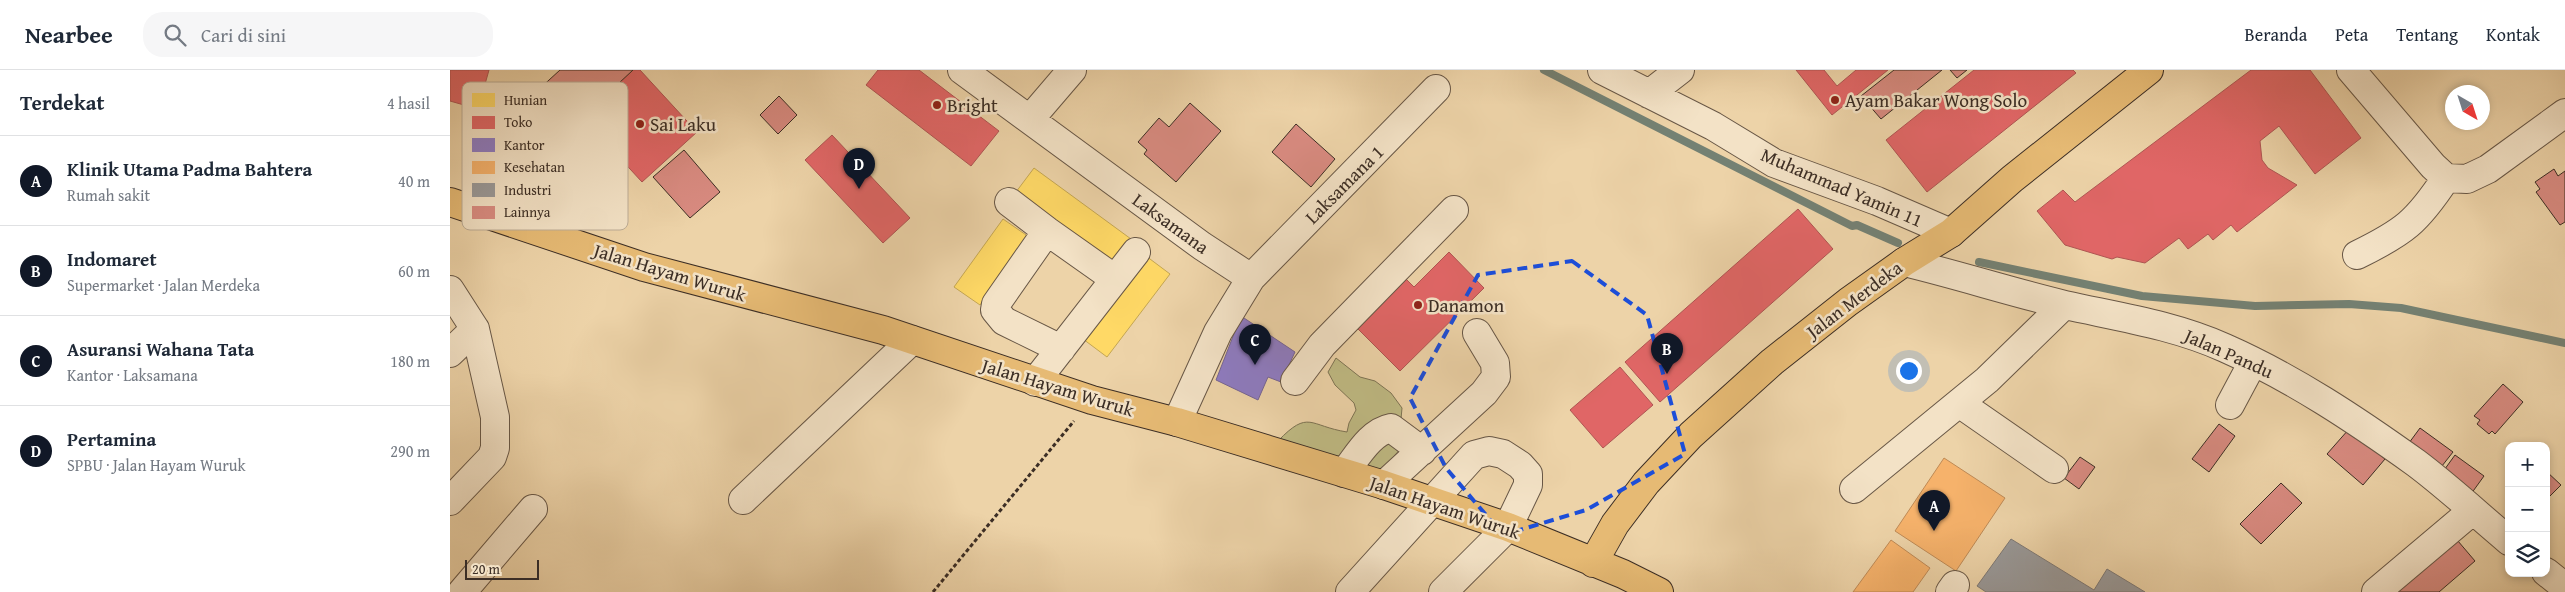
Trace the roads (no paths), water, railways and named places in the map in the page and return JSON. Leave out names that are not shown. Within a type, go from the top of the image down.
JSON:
[{"type":"main road","name":"Jalan Merdeka","points":[[1593,563],[1615,524],[1646,483],[1691,435],[1772,362],[1848,302],[1904,262],[1951,233],[2012,179],[2149,70]]},
{"type":"main road","name":"Jalan Hayam Wuruk","points":[[450,202],[462,206]]},
{"type":"main road","name":"Jalan Hayam Wuruk","points":[[534,230],[644,267],[912,340],[1092,400],[1177,422],[1344,473],[1508,527],[1623,574],[1659,592]]},
{"type":"street","name":"Laksamana","points":[[962,70],[1202,246],[1251,278]]},
{"type":"street","points":[[1030,119],[1072,70]]},
{"type":"street","name":"Muhammad Yamin 11","points":[[1602,70],[1712,126],[1774,163],[1877,201],[1951,233]]},
{"type":"street","points":[[1649,94],[1680,70]]},
{"type":"street","points":[[2351,70],[2433,166],[2446,178],[2467,179],[2488,169],[2565,113]]},
{"type":"street","name":"Laksamana 1","points":[[1251,278],[1436,89]]},
{"type":"street","points":[[2357,255],[2395,236],[2417,218],[2446,178]]},
{"type":"street","points":[[1009,202],[1047,232],[1115,279]]},
{"type":"street","points":[[1295,381],[1322,345],[1454,210]]},
{"type":"street","points":[[1047,232],[996,304],[995,310],[1004,321],[1061,349]]},
{"type":"street","points":[[1035,382],[1136,252]]},
{"type":"street","name":"Jalan Pandu","points":[[1904,262],[2064,305],[2132,317],[2180,331],[2225,348],[2325,402],[2417,464],[2505,538]]},
{"type":"street","points":[[1177,422],[1218,332],[1251,278]]},
{"type":"street","points":[[450,290],[475,329],[495,418],[496,448],[492,457],[450,501]]},
{"type":"street","points":[[1854,489],[1987,380],[2064,305]]},
{"type":"street","points":[[450,353],[475,329]]},
{"type":"street","points":[[1384,486],[1484,393],[1496,377],[1495,363],[1477,333]]},
{"type":"street","points":[[743,500],[912,340]]},
{"type":"street","points":[[2230,405],[2253,362]]},
{"type":"street","points":[[1959,403],[2054,468]]},
{"type":"street","points":[[1344,473],[1373,437],[1383,430],[1391,428],[1422,451]]},
{"type":"street","points":[[1350,592],[1474,455],[1489,451],[1503,454],[1520,465],[1528,474],[1528,485],[1508,527],[1443,592]]},
{"type":"street","points":[[462,592],[533,509]]},
{"type":"street","points":[[2376,592],[2472,511]]},
{"type":"waterway","points":[[1544,70],[1852,226],[1857,225],[1898,243]]},
{"type":"waterway","points":[[1979,262],[2142,296],[2255,306],[2349,304],[2401,308],[2565,343]]},
{"type":"place","name":"Ayam Bakar Wong Solo","points":[[1835,100]]},
{"type":"place","name":"Bright","points":[[937,105]]},
{"type":"place","name":"Sai Laku","points":[[640,124]]},
{"type":"place","name":"Pertamina","points":[[859,189]]},
{"type":"place","name":"Danamon","points":[[1418,305]]},
{"type":"place","name":"Asuransi Wahana Tata","points":[[1255,365]]},
{"type":"place","name":"Indomaret","points":[[1667,374]]},
{"type":"place","name":"Klinik Utama Padma Bahtera","points":[[1934,531]]}]
